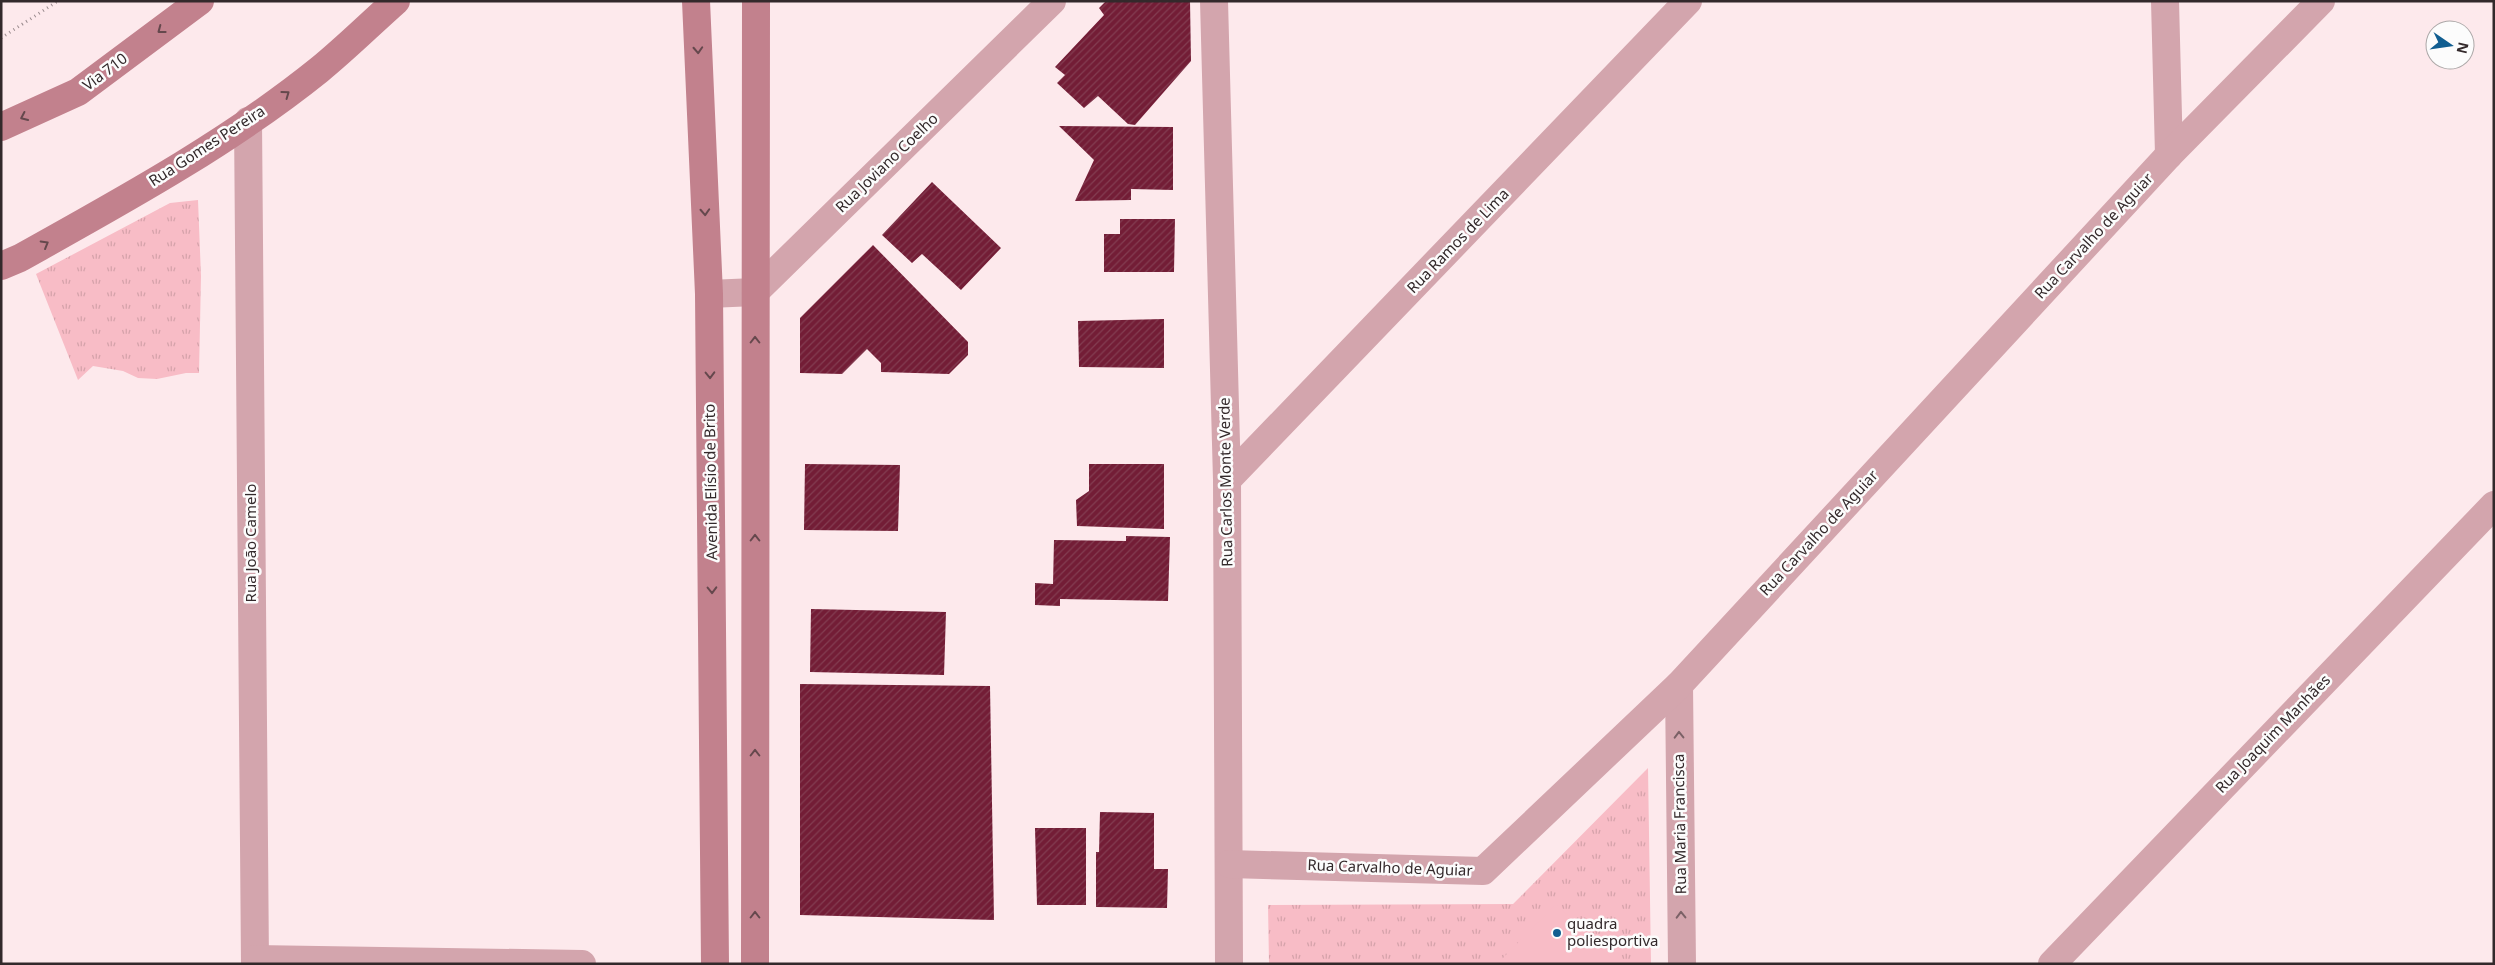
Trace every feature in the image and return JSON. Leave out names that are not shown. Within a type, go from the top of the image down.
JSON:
[{"type":"street","name":"Via 710","points":[[1,127],[78,92],[200,1]]},
{"type":"street","name":"Rua Gomes Pereira","points":[[1,266],[20,258],[134,194],[248,122],[319,70],[396,1]]},
{"type":"street","name":"Avenida Elísio de Brito","points":[[696,1],[709,294],[715,964]]},
{"type":"street","points":[[755,964],[756,1]]},
{"type":"street","name":"Rua Joviano Coelho","points":[[755,292],[1052,1]]},
{"type":"street","name":"Rua Carlos Monte Verde","points":[[1214,1],[1227,480],[1229,964]]},
{"type":"street","name":"Rua Ramos de Lima","points":[[1227,480],[1688,1]]},
{"type":"street","points":[[2165,1],[2169,155]]},
{"type":"street","name":"Rua Carvalho de Aguiar","points":[[1229,864],[1483,871],[1678,685],[2169,155],[2321,1]]},
{"type":"street","name":"Rua João Camelo","points":[[248,122],[255,962]]},
{"type":"street","points":[[709,294],[755,292]]},
{"type":"street","name":"Rua Joaquim Manhães","points":[[2052,964],[2494,505]]},
{"type":"street","name":"Rua Maria Francisca","points":[[1678,685],[1682,964]]},
{"type":"street","points":[[255,962],[582,964]]},
{"type":"path","points":[[1,38],[58,1]]},
{"type":"green space","points":[[198,200],[201,276],[199,373],[186,373],[157,379],[138,378],[123,371],[93,366],[78,380],[36,274],[170,203]]},
{"type":"green space","points":[[1648,768],[1651,964],[1269,964],[1268,905],[1513,904]]},
{"type":"green space","name":"quadra poliesportiva","points":[[1556,904],[1617,964],[1501,964],[1499,962]]},
{"type":"building","points":[[1106,1],[1190,1],[1191,61],[1135,125],[1128,124],[1098,96],[1084,108],[1057,83],[1065,75],[1055,67],[1104,15],[1099,8]]},
{"type":"building","points":[[1059,126],[1173,127],[1173,190],[1131,189],[1131,200],[1075,201],[1094,160]]},
{"type":"building","points":[[932,182],[1001,248],[961,290],[922,254],[912,263],[882,235]]},
{"type":"building","points":[[1120,219],[1175,219],[1174,272],[1104,272],[1104,234],[1120,234]]},
{"type":"building","points":[[873,245],[968,342],[968,355],[949,374],[881,372],[881,363],[867,349],[842,374],[800,373],[800,318]]},
{"type":"building","points":[[1164,319],[1164,368],[1079,367],[1078,321]]},
{"type":"building","points":[[805,464],[900,465],[898,531],[804,530]]},
{"type":"building","points":[[1089,464],[1164,464],[1164,529],[1077,526],[1076,500],[1089,491]]},
{"type":"building","points":[[1126,536],[1170,537],[1168,601],[1060,599],[1060,606],[1035,605],[1035,583],[1053,584],[1054,540],[1126,541]]},
{"type":"building","points":[[811,609],[946,612],[944,675],[810,672]]},
{"type":"building","points":[[800,684],[990,686],[994,920],[800,915]]},
{"type":"building","points":[[1100,812],[1154,813],[1154,869],[1168,869],[1167,908],[1096,907],[1096,852],[1099,852]]},
{"type":"building","points":[[1035,828],[1086,828],[1086,905],[1037,905]]},
{"type":"place","name":"quadra poliesportiva","points":[[1557,933]]}]
